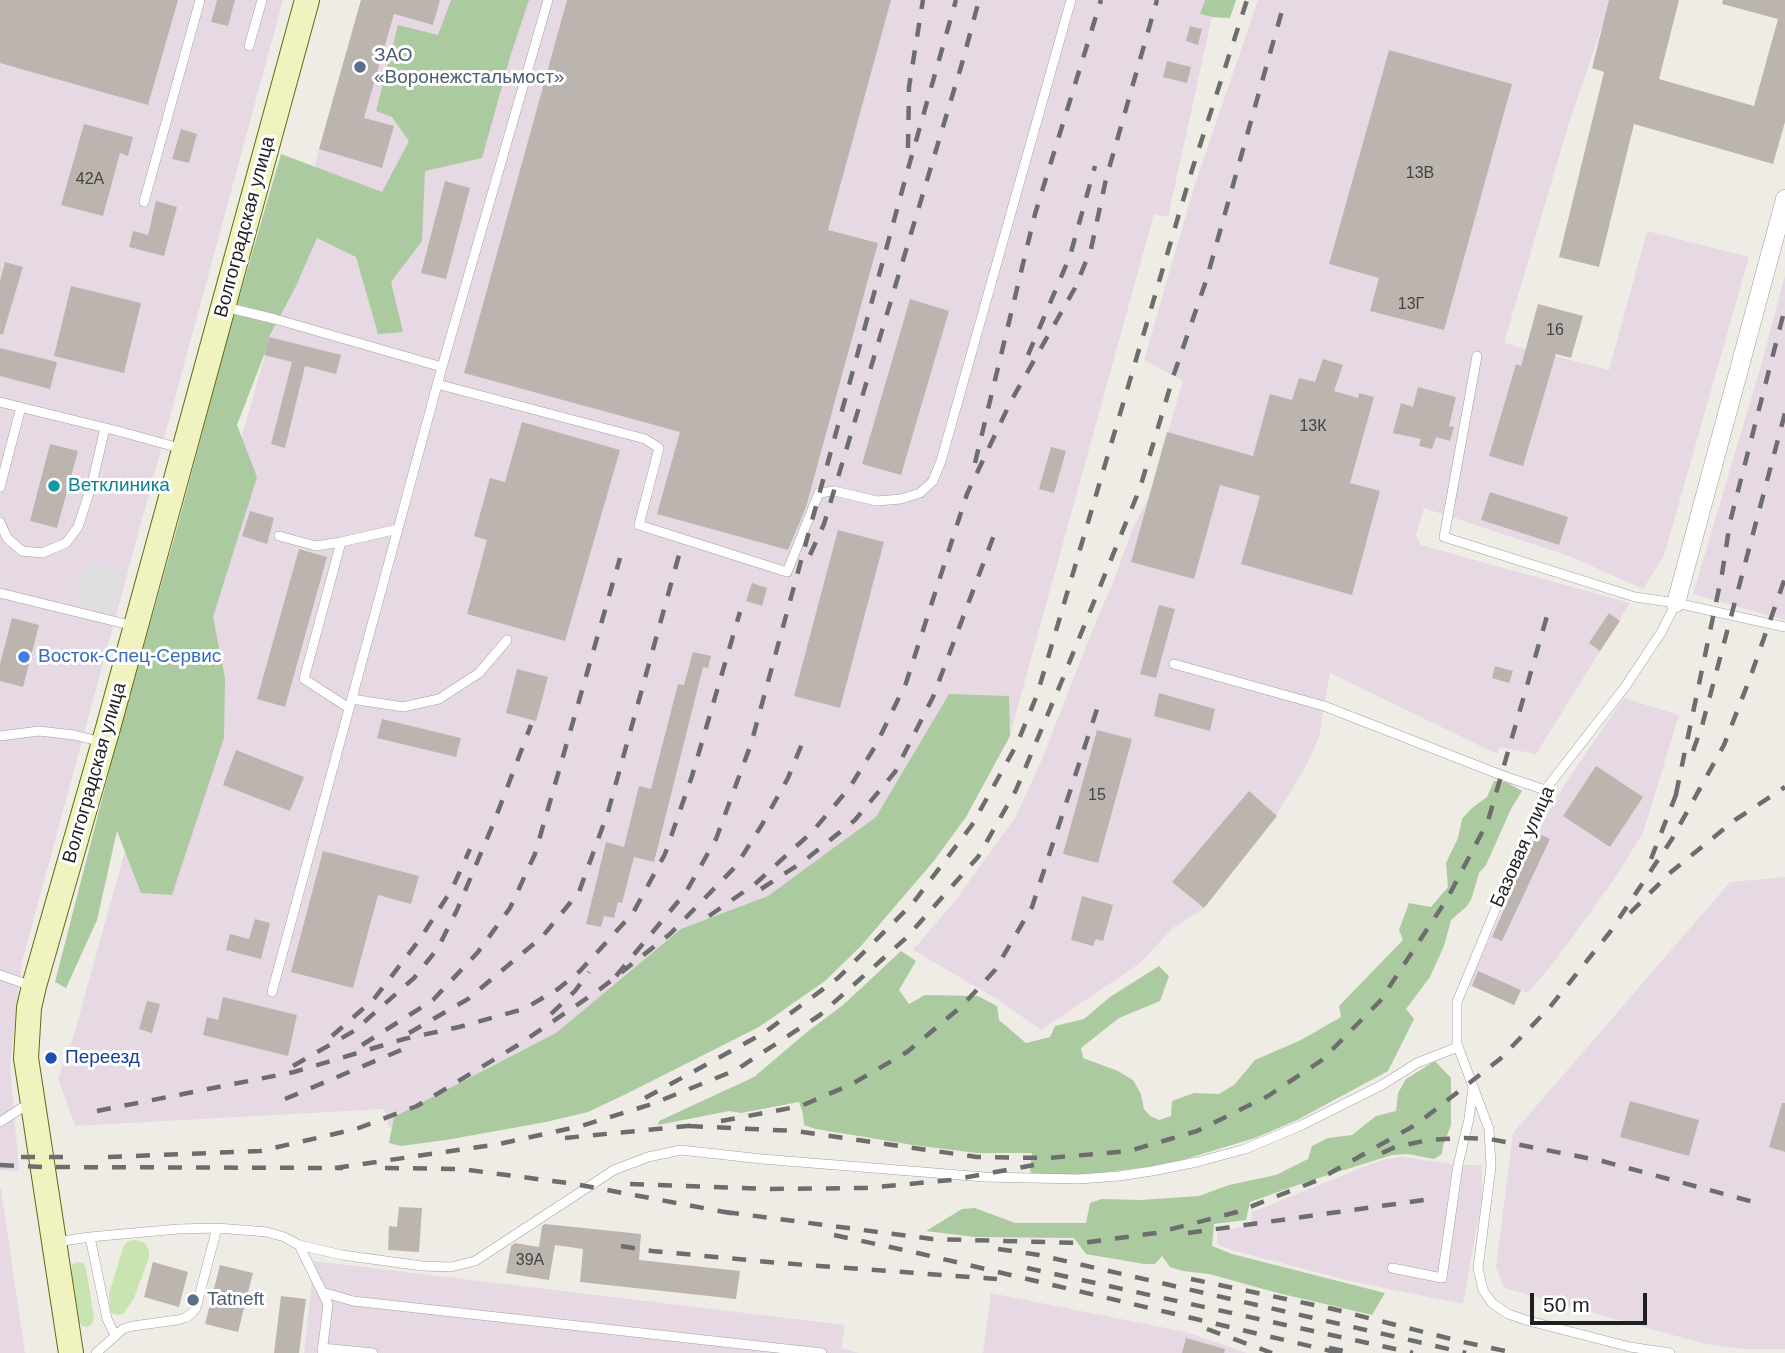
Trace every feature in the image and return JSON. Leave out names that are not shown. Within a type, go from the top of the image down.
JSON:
[{"type":"main road","name":"Волгоградская улица","points":[[71,1353],[26,1058],[29,1008],[307,0]]},
{"type":"street","name":"Базовая улица","points":[[1676,603],[1785,199]]},
{"type":"lane","points":[[144,202],[200,0]]},
{"type":"lane","points":[[249,46],[262,0]]},
{"type":"lane","points":[[272,992],[437,384],[548,0]]},
{"type":"lane","points":[[437,384],[645,439],[659,448],[639,525],[787,572],[819,493],[834,491],[877,501],[901,499],[920,493],[933,481],[941,461],[1071,0]]},
{"type":"lane","points":[[223,306],[442,367]]},
{"type":"lane","points":[[1477,356],[1444,537],[1635,597],[1676,603],[1785,627]]},
{"type":"lane","points":[[0,402],[184,450]]},
{"type":"lane","points":[[0,486],[21,407]]},
{"type":"lane","points":[[0,522],[7,538],[22,551],[41,553],[66,542],[78,527],[92,484],[105,428]]},
{"type":"lane","points":[[279,536],[316,546],[398,529]]},
{"type":"lane","points":[[341,542],[304,679],[351,704],[403,707],[439,699],[479,673],[507,640]]},
{"type":"lane","points":[[0,593],[136,626]]},
{"type":"lane","name":"Базовая улица","points":[[1671,1353],[1630,1348],[1508,1314],[1492,1303],[1483,1290],[1478,1268],[1492,1167],[1489,1129],[1458,1047],[1457,1002],[1545,790],[1625,687],[1662,631],[1676,603]]},
{"type":"lane","points":[[1174,664],[1324,706],[1545,790]]},
{"type":"lane","points":[[0,736],[39,731],[104,742]]},
{"type":"lane","points":[[0,975],[34,986]]},
{"type":"lane","points":[[54,1242],[178,1229],[217,1228],[267,1233],[284,1237],[299,1245],[342,1255],[422,1266],[451,1267],[475,1261],[614,1170],[648,1157],[681,1150],[984,1177],[1079,1179],[1152,1171],[1245,1149],[1337,1108],[1417,1063],[1458,1047]]},
{"type":"lane","points":[[1392,1268],[1442,1278],[1458,1165],[1469,1119],[1473,1087]]},
{"type":"lane","points":[[0,1122],[33,1101]]},
{"type":"lane","points":[[96,1353],[115,1335],[133,1326],[177,1320],[192,1313],[196,1308],[217,1228]]},
{"type":"lane","points":[[90,1237],[107,1320],[115,1335]]},
{"type":"lane","points":[[299,1245],[328,1304],[322,1350],[373,1353]]},
{"type":"lane","points":[[322,1292],[353,1301],[822,1353]]},
{"type":"shaded area","points":[[0,0],[283,0],[22,962],[10,1065],[19,1171],[0,1170]]},
{"type":"shaded area","points":[[361,0],[1205,0],[1201,14],[1212,17],[1168,217],[1154,214],[1010,735],[927,855],[556,1110],[389,1128],[384,1109],[75,1126],[58,1078],[73,1038],[275,319]]},
{"type":"shaded area","points":[[1258,0],[1611,0],[1569,123],[1504,343],[1609,370],[1647,231],[1749,257],[1664,556],[1643,589],[1569,556],[1424,508],[1416,535],[1421,545],[1630,603],[1536,754],[1499,747],[1497,754],[1330,673],[1319,737],[1307,764],[1276,816],[1204,908],[1173,928],[1139,964],[1041,1030],[1000,1001],[913,950],[954,902],[1015,818],[1042,759],[1132,530],[1148,499],[1183,381],[1144,360],[1194,187]]},
{"type":"shaded area","points":[[1785,275],[1785,620],[1693,594]]},
{"type":"shaded area","points":[[86,562],[122,572],[111,613],[74,603]]},
{"type":"shaded area","points":[[1624,698],[1679,715],[1643,833],[1615,878],[1555,961],[1528,993],[1521,991],[1514,1005],[1472,986],[1468,987],[1537,833],[1566,782]]},
{"type":"shaded area","points":[[1785,877],[1785,1349],[1744,1349],[1705,1344],[1504,1288],[1496,1267],[1513,1133],[1730,882]]},
{"type":"shaded area","points":[[1404,1157],[1458,1165],[1482,1165],[1482,1199],[1463,1304],[1350,1281],[1217,1244],[1217,1232],[1251,1225],[1252,1212],[1371,1164]]},
{"type":"shaded area","points":[[1,1189],[25,1353],[0,1353]]},
{"type":"shaded area","points":[[314,1261],[845,1325],[841,1348],[859,1353],[304,1353]]},
{"type":"shaded area","points":[[991,1293],[1186,1332],[1247,1353],[983,1353]]},
{"type":"green space","points":[[451,0],[529,0],[482,158],[425,171],[422,241],[391,282],[403,332],[378,334],[356,257],[317,238],[269,337],[237,425],[257,477],[213,617],[225,678],[224,738],[172,895],[141,893],[117,831],[97,920],[66,988],[55,982],[117,741],[281,154],[382,192],[409,141],[392,117],[376,111],[398,25],[438,35]]},
{"type":"green space","points":[[1205,0],[1236,0],[1230,18],[1200,14]]},
{"type":"green space","points":[[949,694],[1009,696],[1010,736],[966,817],[933,862],[861,946],[825,981],[759,1027],[588,1112],[446,1140],[401,1146],[389,1143],[394,1117],[556,1033],[681,929],[768,896],[876,817]]},
{"type":"green space","points":[[1494,781],[1506,782],[1522,791],[1486,865],[1479,873],[1471,900],[1451,920],[1444,946],[1430,977],[1406,1009],[1414,1019],[1388,1071],[1297,1120],[1255,1138],[1182,1160],[1147,1167],[1090,1174],[1037,1175],[1030,1172],[1032,1153],[977,1153],[816,1129],[804,1125],[799,1102],[741,1113],[729,1111],[658,1125],[659,1121],[754,1077],[843,1005],[901,951],[916,961],[899,990],[909,1004],[925,995],[978,996],[997,1006],[999,1020],[1026,1043],[1050,1037],[1055,1026],[1084,1019],[1110,997],[1159,966],[1169,976],[1160,1001],[1119,1018],[1081,1048],[1083,1058],[1118,1071],[1133,1080],[1141,1094],[1144,1109],[1150,1116],[1159,1120],[1171,1116],[1172,1101],[1194,1093],[1219,1094],[1234,1085],[1255,1060],[1301,1040],[1341,1017],[1339,1006],[1403,940],[1399,930],[1409,903],[1431,907],[1448,887],[1446,863],[1458,838],[1462,819],[1487,797]]},
{"type":"green space","points":[[1435,1061],[1451,1078],[1451,1125],[1442,1154],[1434,1159],[1408,1154],[1392,1155],[1250,1202],[1246,1220],[1214,1224],[1212,1246],[1232,1254],[1385,1293],[1372,1315],[1209,1274],[1183,1271],[1170,1267],[1162,1256],[1155,1264],[1144,1264],[1086,1254],[1074,1238],[975,1237],[926,1231],[962,1209],[975,1208],[1015,1223],[1086,1223],[1090,1203],[1102,1199],[1140,1200],[1199,1196],[1229,1185],[1276,1175],[1308,1159],[1312,1146],[1328,1138],[1352,1135],[1376,1116],[1396,1111],[1398,1093],[1406,1079]]},
{"type":"green space","points":[[134,1240],[146,1244],[149,1258],[134,1298],[124,1313],[113,1314],[110,1310],[109,1294],[124,1245]]},
{"type":"green space","points":[[83,1263],[86,1268],[94,1318],[88,1327],[82,1326],[79,1321],[71,1271],[72,1265]]},
{"type":"building","points":[[0,0],[178,0],[148,105],[0,63]]},
{"type":"building","points":[[217,0],[235,0],[228,26],[211,22]]},
{"type":"building","points":[[361,0],[440,0],[433,25],[394,14],[364,118],[394,126],[382,168],[319,149]]},
{"type":"building","points":[[567,0],[891,0],[828,230],[878,243],[806,507],[788,550],[657,514],[680,432],[464,373]]},
{"type":"building","points":[[1609,0],[1679,0],[1659,79],[1754,106],[1778,19],[1722,4],[1723,0],[1785,0],[1785,122],[1773,164],[1634,124],[1599,267],[1559,257],[1604,72],[1592,68]]},
{"type":"building","points":[[1190,26],[1202,29],[1198,45],[1186,41]]},
{"type":"building","points":[[1389,50],[1512,84],[1444,330],[1370,311],[1379,278],[1329,264]]},
{"type":"building","points":[[1167,61],[1191,67],[1187,83],[1163,77]]},
{"type":"building","points":[[84,124],[133,137],[128,156],[120,153],[103,216],[61,205]]},
{"type":"building","points":[[181,129],[197,134],[189,163],[172,159]]},
{"type":"building","points":[[445,181],[470,188],[446,279],[421,273]]},
{"type":"building","points":[[156,201],[177,207],[164,256],[129,247],[133,231],[148,235]]},
{"type":"building","points":[[5,262],[23,267],[3,334],[0,334],[0,281]]},
{"type":"building","points":[[71,286],[141,303],[124,373],[54,356]]},
{"type":"building","points":[[910,299],[949,311],[901,475],[862,464]]},
{"type":"building","points":[[1538,304],[1583,316],[1571,358],[1556,354],[1523,466],[1489,456],[1516,364],[1521,366]]},
{"type":"building","points":[[269,337],[341,355],[336,374],[305,366],[285,448],[271,444],[292,362],[264,355]]},
{"type":"building","points":[[0,348],[57,362],[50,389],[0,376]]},
{"type":"building","points":[[1323,359],[1343,365],[1334,391],[1358,398],[1359,393],[1374,397],[1350,483],[1380,491],[1352,595],[1241,564],[1260,496],[1220,485],[1194,579],[1131,562],[1167,432],[1253,456],[1270,394],[1292,400],[1299,378],[1315,382]]},
{"type":"building","points":[[1418,387],[1456,397],[1449,426],[1454,427],[1450,441],[1436,437],[1432,449],[1419,446],[1421,439],[1393,433],[1401,403],[1413,407]]},
{"type":"building","points":[[522,422],[620,450],[565,641],[467,614],[487,540],[474,536],[490,478],[505,482]]},
{"type":"building","name":"Ветклиника","points":[[50,444],[78,451],[57,528],[30,521]]},
{"type":"building","points":[[1051,447],[1066,451],[1054,493],[1039,489]]},
{"type":"building","points":[[1490,492],[1568,517],[1559,545],[1481,520]]},
{"type":"building","points":[[250,511],[274,518],[267,544],[242,536]]},
{"type":"building","points":[[838,530],[884,542],[840,708],[794,696]]},
{"type":"building","points":[[299,549],[327,557],[285,707],[257,699]]},
{"type":"building","points":[[752,583],[767,588],[762,606],[746,601]]},
{"type":"building","points":[[1159,605],[1175,609],[1156,678],[1140,674]]},
{"type":"building","points":[[1609,613],[1620,621],[1600,651],[1589,643]]},
{"type":"building","points":[[12,618],[39,625],[23,687],[0,681],[0,664]]},
{"type":"building","points":[[693,652],[711,656],[708,668],[703,667],[654,862],[634,857],[622,903],[618,902],[614,918],[604,916],[601,927],[586,924],[606,842],[624,847],[639,786],[651,789],[678,684],[684,685]]},
{"type":"building","points":[[1495,666],[1513,671],[1509,683],[1492,678]]},
{"type":"building","points":[[517,669],[548,677],[536,721],[506,713]]},
{"type":"building","points":[[1159,693],[1215,709],[1210,731],[1154,716]]},
{"type":"building","points":[[382,719],[461,738],[456,757],[377,738]]},
{"type":"building","points":[[1097,730],[1132,739],[1098,863],[1063,854]]},
{"type":"building","points":[[236,750],[304,777],[290,811],[223,785]]},
{"type":"building","points":[[1596,766],[1643,797],[1610,847],[1563,816]]},
{"type":"building","points":[[1249,791],[1277,816],[1204,908],[1172,882]]},
{"type":"building","points":[[1537,833],[1550,839],[1502,941],[1492,937]]},
{"type":"building","points":[[323,851],[419,876],[411,904],[378,895],[353,988],[291,972]]},
{"type":"building","points":[[1082,896],[1113,905],[1103,941],[1096,939],[1093,946],[1071,940]]},
{"type":"building","points":[[255,919],[270,923],[261,959],[226,950],[230,934],[249,939]]},
{"type":"building","points":[[1478,971],[1521,990],[1514,1005],[1472,986]]},
{"type":"building","points":[[223,997],[297,1015],[288,1056],[203,1035],[207,1017],[218,1020]]},
{"type":"building","points":[[147,1001],[160,1004],[152,1033],[139,1029]]},
{"type":"building","points":[[1630,1101],[1699,1120],[1689,1156],[1620,1137]]},
{"type":"building","points":[[1782,1103],[1785,1103],[1785,1152],[1769,1147]]},
{"type":"building","points":[[399,1207],[422,1208],[419,1252],[388,1250],[389,1226],[397,1227]]},
{"type":"building","points":[[545,1224],[641,1234],[639,1260],[740,1271],[736,1299],[580,1282],[583,1249],[555,1245],[549,1280],[506,1273],[511,1246],[515,1243],[539,1247],[542,1226]]},
{"type":"building","points":[[153,1262],[188,1272],[179,1307],[144,1297]]},
{"type":"building","points":[[220,1265],[253,1273],[238,1332],[205,1324]]},
{"type":"building","points":[[281,1296],[306,1299],[299,1353],[274,1353]]},
{"type":"building","points":[[1186,1338],[1225,1349],[1224,1353],[1182,1353]]},
{"type":"railway","points":[[908,148],[909,87],[923,0]]},
{"type":"railway","points":[[616,976],[686,892],[716,839],[751,744],[956,0]]},
{"type":"railway","points":[[810,555],[824,524],[979,0]]},
{"type":"railway","points":[[975,463],[1035,214],[1101,0]]},
{"type":"railway","points":[[709,916],[755,884],[813,831],[850,787],[876,745],[906,683],[967,494],[1011,401],[1075,288],[1091,249],[1106,179],[1157,0]]},
{"type":"railway","points":[[645,1098],[764,1033],[838,978],[913,903],[972,825],[1017,744],[1037,695],[1192,170],[1247,0]]},
{"type":"railway","points":[[335,1168],[499,1144],[581,1126],[652,1104],[736,1070],[820,1015],[906,938],[978,857],[1016,790],[1140,488],[1174,374],[1206,281],[1285,0]]},
{"type":"railway","points":[[1028,355],[1070,256],[1095,166]]},
{"type":"railway","points":[[1676,794],[1722,574],[1730,522],[1785,308]]},
{"type":"railway","points":[[1693,751],[1702,726],[1785,413]]},
{"type":"railway","points":[[761,889],[804,861],[855,820],[895,772],[933,697],[997,527]]},
{"type":"railway","points":[[409,1033],[468,999],[542,937],[579,892],[608,812],[679,555]]},
{"type":"railway","points":[[362,1045],[433,1000],[478,952],[510,908],[535,854],[620,558]]},
{"type":"railway","points":[[725,1212],[932,1239],[1082,1243],[1156,1233],[1237,1212],[1318,1180],[1417,1124],[1500,1059],[1550,1007],[1610,932],[1672,839],[1724,745],[1785,578]]},
{"type":"railway","points":[[97,1111],[294,1072],[404,1039],[524,1009],[558,989],[580,971],[633,913],[665,854],[692,776],[740,612]]},
{"type":"railway","points":[[689,1126],[795,1131],[977,1157],[1049,1158],[1129,1151],[1197,1131],[1268,1096],[1322,1060],[1380,1001],[1447,899],[1488,821],[1547,616]]},
{"type":"railway","points":[[721,1121],[801,1106],[852,1084],[907,1052],[962,1006],[995,970],[1032,907],[1100,700]]},
{"type":"railway","points":[[293,1066],[354,1031],[414,978],[438,948],[494,822],[531,725]]},
{"type":"railway","points":[[108,1157],[260,1151],[356,1129],[417,1106],[518,1045],[599,990],[670,934],[736,866],[788,778],[804,739]]},
{"type":"railway","points":[[1651,859],[1679,787]]},
{"type":"railway","points":[[1630,913],[1671,872],[1735,820],[1785,787]]},
{"type":"railway","points":[[332,1036],[374,999],[420,939],[452,889],[470,849]]},
{"type":"railway","points":[[551,1014],[575,991],[589,972]]},
{"type":"railway","points":[[285,1099],[413,1045]]},
{"type":"railway","points":[[565,1138],[697,1125]]},
{"type":"railway","points":[[1382,1153],[1395,1147],[1429,1140],[1490,1139],[1602,1161],[1761,1204]]},
{"type":"railway","points":[[21,1157],[70,1157]]},
{"type":"railway","points":[[0,1165],[343,1168]]},
{"type":"railway","points":[[630,1184],[770,1189],[865,1188],[952,1180],[1034,1165]]},
{"type":"railway","points":[[385,1168],[461,1169],[575,1184],[735,1214]]},
{"type":"railway","points":[[1188,1233],[1431,1199]]},
{"type":"railway","points":[[834,1235],[1339,1353]]},
{"type":"railway","points":[[621,1246],[780,1263],[997,1279]]},
{"type":"railway","points":[[998,1249],[1039,1255],[1466,1353]]},
{"type":"railway","points":[[1027,1268],[1413,1353]]},
{"type":"railway","points":[[1191,1279],[1333,1309],[1515,1353]]},
{"type":"railway","points":[[1207,1329],[1272,1353]]},
{"type":"railway","points":[[1329,1348],[1354,1353]]},
{"type":"place","name":"ЗАО «Воронежстальмост»","points":[[360,67]]},
{"type":"place","name":"Ветклиника","points":[[54,486]]},
{"type":"place","name":"Восток-Спец-Сервис","points":[[24,657]]},
{"type":"place","name":"Переезд","points":[[51,1058]]},
{"type":"place","name":"Tatneft","points":[[193,1300]]}]
